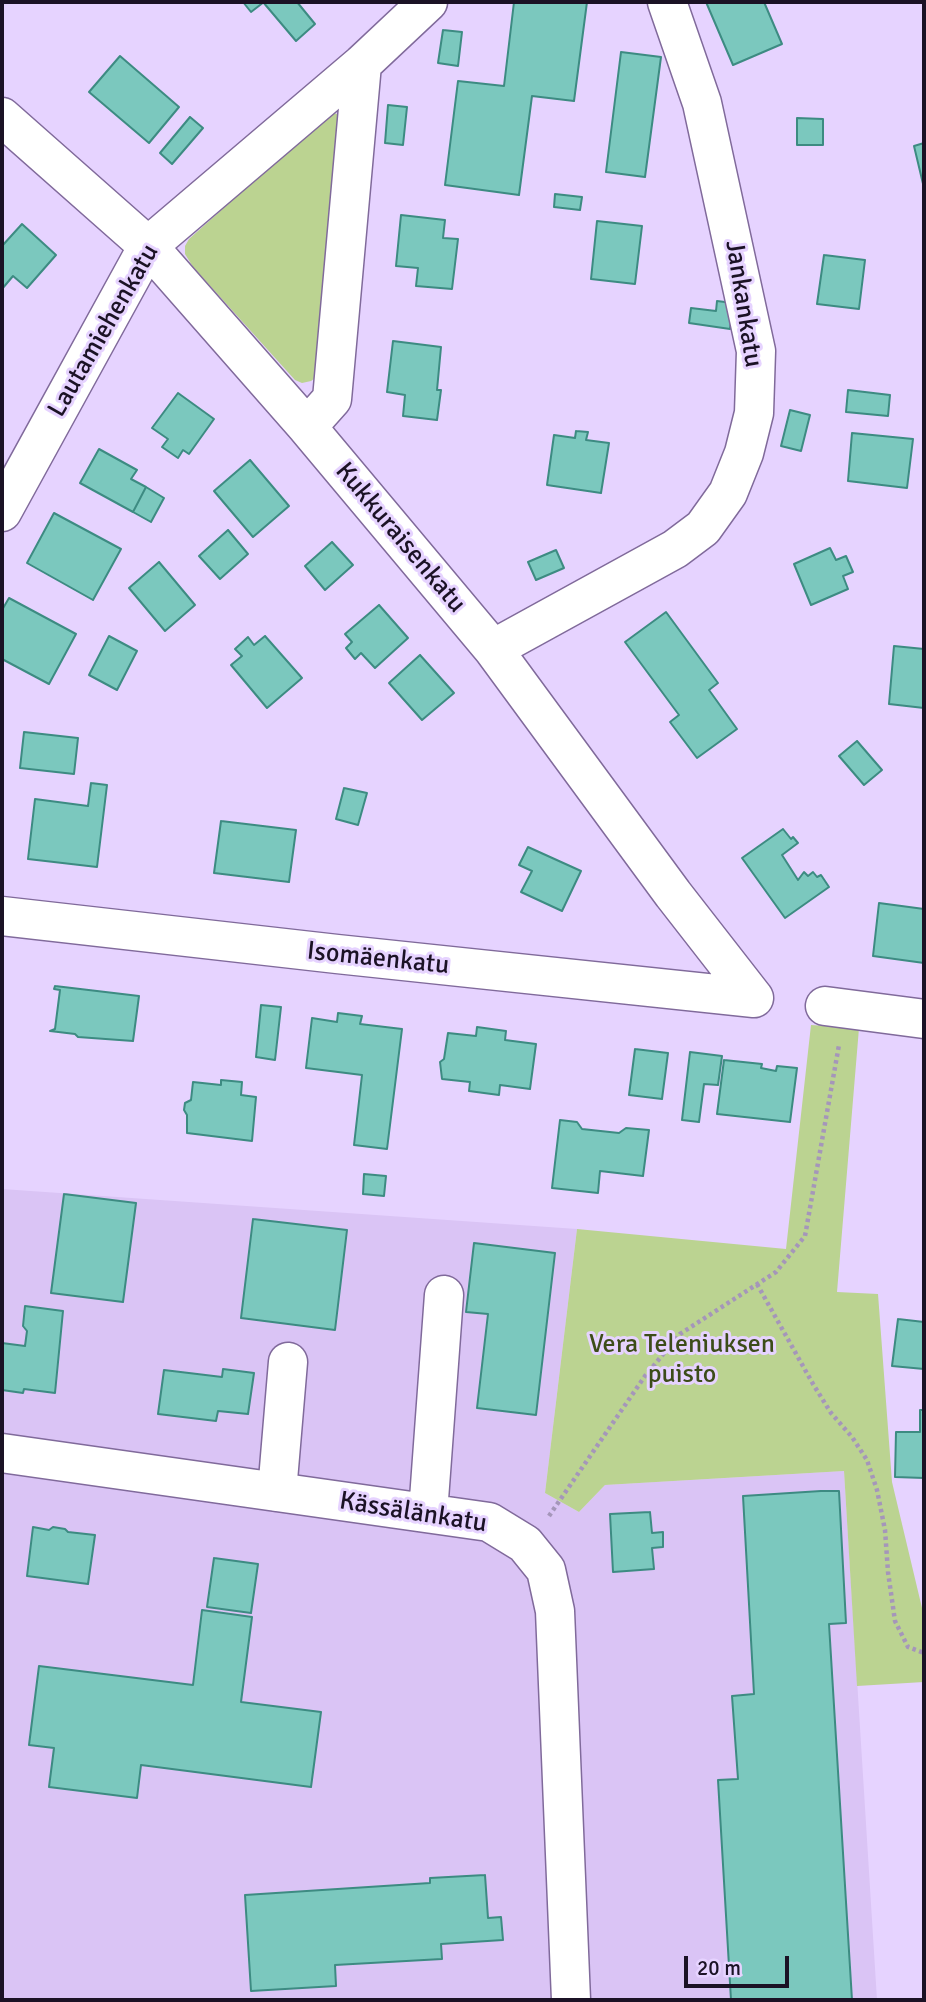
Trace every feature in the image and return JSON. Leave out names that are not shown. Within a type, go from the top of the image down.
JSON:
[{"type":"street","name":"Lautamiehenkatu","points":[[2,512],[148,246],[362,64],[428,2]]},
{"type":"street","name":"Jankankatu","points":[[493,649],[675,549],[704,528],[728,493],[744,453],[754,413],[754,339],[702,103],[667,2]]},
{"type":"street","points":[[307,426],[332,399],[362,64]]},
{"type":"street","name":"Kukkuraisenkatu","points":[[2,117],[148,246],[307,426],[493,649],[673,894],[754,999]]},
{"type":"street","name":"Isomäenkatu","points":[[2,916],[754,999]]},
{"type":"street","points":[[835,1008],[924,1019]]},
{"type":"street","points":[[428,1513],[444,1295]]},
{"type":"street","points":[[277,1492],[288,1362]]},
{"type":"street","name":"Kässälänkatu","points":[[2,1453],[489,1522],[525,1544],[546,1570],[555,1611],[571,2000]]},
{"type":"path","points":[[525,1544],[553,1511],[645,1376],[680,1334],[776,1272],[805,1236],[835,1008]]},
{"type":"path","points":[[757,1284],[831,1413],[867,1460],[877,1490],[885,1530],[895,1621],[908,1647],[924,1653]]},
{"type":"shaded area","points":[[2,1189],[577,1229],[545,1493],[579,1512],[605,1485],[844,1471],[877,2000],[2,2000]]},
{"type":"green space","points":[[331,112],[343,116],[318,376],[302,383],[295,380],[193,267],[185,254],[185,246],[189,239]]},
{"type":"green space","name":"Vera Teleniuksen puisto","points":[[811,1025],[859,1028],[837,1292],[878,1294],[892,1482],[922,1608],[924,1682],[857,1686],[844,1471],[605,1485],[579,1512],[545,1493],[577,1229],[786,1249]]},
{"type":"building","points":[[243,2],[264,2],[251,12]]},
{"type":"building","points":[[263,2],[297,2],[315,24],[296,41]]},
{"type":"building","points":[[514,2],[587,2],[574,101],[532,96],[519,195],[445,185],[458,81],[504,86]]},
{"type":"building","points":[[706,2],[764,2],[782,44],[733,65]]},
{"type":"building","points":[[443,30],[462,32],[458,66],[438,63]]},
{"type":"building","points":[[621,52],[661,57],[645,177],[606,172]]},
{"type":"building","points":[[120,56],[179,107],[149,143],[89,92]]},
{"type":"building","points":[[388,105],[407,107],[403,145],[385,143]]},
{"type":"building","points":[[190,117],[203,128],[172,164],[160,153]]},
{"type":"building","points":[[797,118],[823,119],[823,145],[797,145]]},
{"type":"building","points":[[924,143],[924,188],[914,146]]},
{"type":"building","points":[[555,194],[582,197],[580,210],[554,207]]},
{"type":"building","points":[[401,215],[445,220],[443,238],[458,239],[452,289],[416,286],[418,268],[396,266]]},
{"type":"building","points":[[597,221],[642,226],[635,284],[591,279]]},
{"type":"building","points":[[22,224],[56,255],[27,288],[13,276],[2,289],[2,246]]},
{"type":"building","points":[[824,255],[865,260],[859,309],[817,304]]},
{"type":"building","points":[[717,301],[733,303],[730,329],[689,323],[691,308],[716,311]]},
{"type":"building","points":[[393,341],[441,347],[437,390],[441,390],[437,420],[403,416],[405,395],[387,392]]},
{"type":"building","points":[[848,390],[890,395],[888,416],[846,412]]},
{"type":"building","points":[[178,393],[214,419],[189,454],[183,450],[178,458],[162,447],[168,439],[152,428]]},
{"type":"building","points":[[790,410],[810,415],[801,451],[781,446]]},
{"type":"building","points":[[576,431],[588,432],[586,440],[609,443],[601,493],[547,485],[554,435],[575,438]]},
{"type":"building","points":[[852,433],[913,439],[907,488],[848,481]]},
{"type":"building","points":[[99,449],[137,470],[131,479],[146,487],[133,512],[80,483]]},
{"type":"building","points":[[250,460],[289,506],[253,537],[214,491]]},
{"type":"building","points":[[146,487],[164,498],[151,522],[133,512]]},
{"type":"building","points":[[54,513],[121,549],[93,600],[27,563]]},
{"type":"building","points":[[228,530],[248,554],[220,579],[199,556]]},
{"type":"building","points":[[332,542],[353,565],[325,590],[305,566]]},
{"type":"building","points":[[830,548],[836,560],[846,556],[853,572],[843,576],[848,589],[811,605],[794,564]]},
{"type":"building","points":[[556,550],[564,568],[536,580],[528,562]]},
{"type":"building","points":[[159,562],[195,605],[165,631],[129,588]]},
{"type":"building","points":[[9,598],[76,634],[49,684],[2,659],[2,610]]},
{"type":"building","points":[[379,605],[408,638],[375,668],[361,653],[355,659],[346,648],[352,642],[345,634]]},
{"type":"building","points":[[666,612],[718,683],[709,690],[737,729],[697,758],[670,722],[679,715],[625,642]]},
{"type":"building","points":[[109,636],[137,651],[117,690],[89,675]]},
{"type":"building","points":[[265,636],[302,678],[267,708],[231,665],[242,656],[235,649],[248,637],[254,645]]},
{"type":"building","points":[[894,646],[924,649],[924,708],[889,704]]},
{"type":"building","points":[[420,655],[454,693],[422,720],[389,683]]},
{"type":"building","points":[[24,732],[78,738],[74,774],[20,768]]},
{"type":"building","points":[[857,741],[882,770],[864,785],[839,756]]},
{"type":"building","points":[[91,783],[107,785],[97,867],[28,859],[35,799],[88,806]]},
{"type":"building","points":[[344,788],[367,793],[358,825],[336,819]]},
{"type":"building","points":[[221,821],[296,830],[289,882],[214,873]]},
{"type":"building","points":[[783,829],[798,843],[782,855],[798,880],[804,872],[808,876],[813,872],[817,877],[821,875],[829,887],[785,918],[742,858]]},
{"type":"building","points":[[528,847],[581,871],[562,911],[521,892],[532,871],[519,865]]},
{"type":"building","points":[[879,903],[924,909],[924,963],[873,956]]},
{"type":"building","points":[[55,986],[139,996],[133,1041],[78,1037],[75,1034],[50,1031],[55,1029],[60,990],[54,989]]},
{"type":"building","points":[[261,1005],[281,1007],[275,1060],[256,1057]]},
{"type":"building","points":[[338,1013],[362,1016],[360,1024],[402,1029],[387,1149],[354,1145],[362,1075],[306,1068],[312,1018],[337,1022]]},
{"type":"building","points":[[477,1027],[506,1031],[505,1040],[536,1044],[530,1089],[500,1085],[499,1095],[469,1091],[470,1082],[442,1079],[440,1062],[444,1059],[448,1033],[476,1036]]},
{"type":"building","points":[[635,1049],[668,1053],[662,1099],[629,1095]]},
{"type":"building","points":[[690,1052],[722,1056],[718,1085],[704,1084],[699,1122],[682,1120]]},
{"type":"building","points":[[724,1060],[762,1064],[761,1068],[776,1071],[777,1066],[797,1068],[790,1122],[717,1114]]},
{"type":"building","points":[[221,1080],[242,1082],[241,1095],[256,1097],[252,1141],[187,1133],[187,1115],[184,1110],[185,1103],[191,1100],[193,1082],[221,1085]]},
{"type":"building","points":[[560,1120],[577,1122],[582,1129],[619,1133],[626,1128],[649,1130],[643,1176],[600,1171],[598,1193],[552,1188]]},
{"type":"building","points":[[364,1174],[386,1176],[384,1196],[363,1194]]},
{"type":"building","points":[[64,1194],[136,1203],[123,1302],[51,1293]]},
{"type":"building","points":[[253,1219],[347,1230],[335,1330],[241,1318]]},
{"type":"building","points":[[474,1243],[555,1253],[536,1415],[477,1408],[488,1314],[466,1312]]},
{"type":"building","points":[[25,1306],[63,1311],[55,1393],[24,1389],[23,1393],[2,1390],[2,1343],[25,1346]]},
{"type":"building","points":[[898,1319],[924,1322],[924,1369],[892,1366]]},
{"type":"building","points":[[223,1369],[254,1373],[248,1414],[218,1411],[216,1421],[158,1414],[164,1370],[222,1377]]},
{"type":"building","points":[[920,1410],[924,1410],[924,1478],[895,1477],[896,1432],[920,1432]]},
{"type":"building","points":[[839,1491],[846,1623],[829,1624],[852,2000],[731,2000],[718,1780],[738,1779],[732,1696],[754,1694],[743,1496]]},
{"type":"building","points":[[650,1512],[652,1533],[663,1532],[663,1547],[652,1548],[654,1569],[613,1572],[610,1514]]},
{"type":"building","points":[[33,1527],[49,1530],[53,1527],[68,1532],[95,1535],[88,1584],[27,1576]]},
{"type":"building","points":[[214,1558],[258,1564],[251,1613],[207,1607]]},
{"type":"building","points":[[202,1610],[252,1617],[241,1702],[321,1712],[311,1787],[141,1765],[137,1798],[49,1787],[54,1748],[29,1745],[39,1666],[193,1685]]},
{"type":"building","points":[[485,1875],[488,1918],[501,1917],[503,1940],[441,1944],[442,1959],[335,1965],[336,1986],[251,1991],[245,1895],[430,1883],[430,1878]]}]
